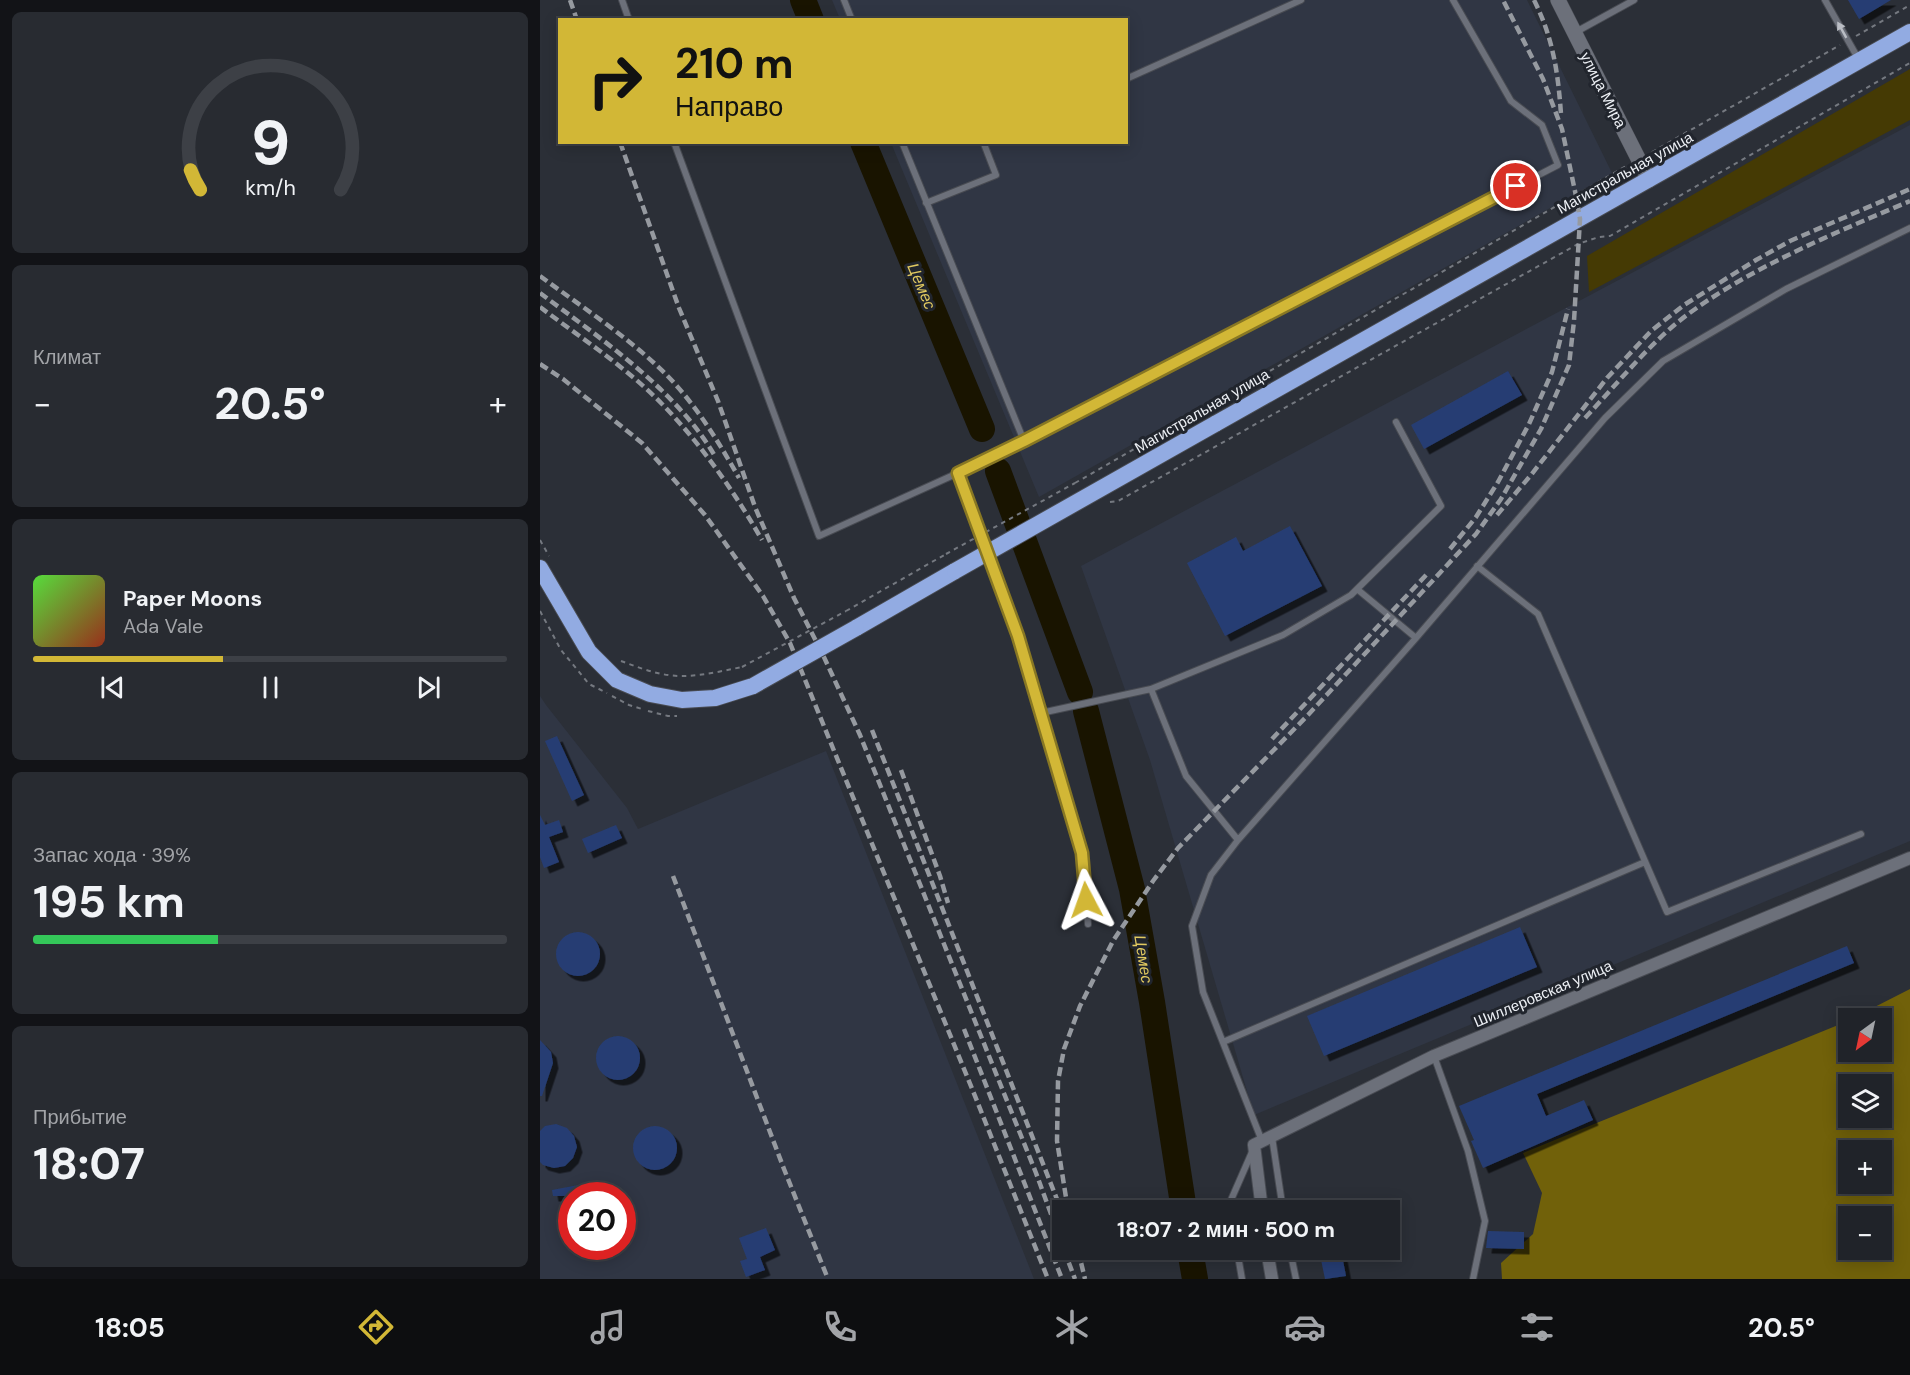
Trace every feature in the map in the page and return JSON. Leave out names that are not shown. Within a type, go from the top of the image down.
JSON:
[{"type":"highway","name":"Магистральная улица","points":[[546,564],[589,652],[617,680],[650,694],[682,700],[715,698],[753,686],[1910,32]]},
{"type":"street","name":"улица Мира","points":[[1558,0],[1649,180]]},
{"type":"street","name":"Шиллеровская улица","points":[[1263,1141],[1434,1056],[1910,858]]},
{"type":"street","points":[[1262,1200],[1263,1141]]},
{"type":"street","points":[[1269,1260],[1272,1279]]},
{"type":"lane","points":[[622,0],[628,18]]},
{"type":"lane","points":[[844,0],[851,18]]},
{"type":"lane","points":[[1128,78],[1301,0]]},
{"type":"lane","points":[[675,144],[819,536],[1024,441],[1557,165],[1542,125],[1511,101],[1453,0]]},
{"type":"lane","points":[[1618,0],[1621,7]]},
{"type":"lane","points":[[1574,33],[1634,0]]},
{"type":"lane","points":[[1825,0],[1859,61]]},
{"type":"lane","points":[[903,144],[1024,441]]},
{"type":"lane","points":[[926,203],[996,175],[984,144]]},
{"type":"lane","points":[[1280,1200],[1263,1141],[1203,992],[1192,926],[1211,876],[1238,840],[1605,418],[1664,361],[1786,289],[1910,228]]},
{"type":"lane","points":[[1041,713],[1151,689],[1282,635],[1351,595],[1441,507],[1396,422]]},
{"type":"lane","points":[[958,473],[1018,636],[1082,853],[1088,924]]},
{"type":"lane","points":[[1478,566],[1538,615],[1667,912],[1861,834]]},
{"type":"lane","points":[[1357,589],[1416,638]]},
{"type":"lane","points":[[1151,689],[1186,776],[1238,840]]},
{"type":"lane","points":[[1223,1042],[1645,862]]},
{"type":"lane","points":[[1434,1056],[1468,1151],[1485,1221],[1473,1279]]},
{"type":"lane","points":[[1232,1200],[1263,1141]]},
{"type":"lane","points":[[1239,1260],[1242,1279]]},
{"type":"lane","points":[[1292,1260],[1296,1279]]},
{"type":"path","points":[[618,660],[645,671],[679,676],[707,674],[742,667],[1075,483],[1910,5]]},
{"type":"path","points":[[1102,502],[1118,501],[1578,244],[1610,236],[1910,63]]},
{"type":"path","points":[[540,540],[546,564]]},
{"type":"shaded area","points":[[832,0],[1527,0],[1612,173],[1039,497],[891,144],[1128,144],[1128,18],[840,18]]},
{"type":"shaded area","points":[[1910,69],[1910,120],[1589,292],[1587,256]]},
{"type":"shaded area","points":[[1910,125],[1910,841],[1254,1115],[1150,760],[1081,566]]},
{"type":"shaded area","points":[[540,696],[627,808],[638,829],[826,751],[1034,1279],[540,1279]]},
{"type":"shaded area","points":[[1910,989],[1910,1279],[1502,1279],[1501,1263],[1533,1234],[1542,1193],[1523,1153],[1838,1025],[1838,1062],[1892,1062],[1892,1008],[1873,1008]]},
{"type":"building","points":[[1848,0],[1891,0],[1859,19]]},
{"type":"building","points":[[1508,371],[1522,395],[1424,449],[1411,425]]},
{"type":"building","points":[[1290,526],[1322,586],[1225,636],[1187,563],[1236,537],[1243,551]]},
{"type":"building","points":[[557,736],[584,795],[572,801],[545,741]]},
{"type":"building","points":[[540,815],[545,825],[559,820],[563,832],[549,837],[559,862],[544,868],[540,857]]},
{"type":"building","points":[[616,825],[622,838],[588,853],[582,839]]},
{"type":"building","points":[[1520,927],[1537,967],[1324,1056],[1307,1016]]},
{"type":"building","points":[[578,932],[593,939],[600,954],[593,969],[578,976],[563,969],[556,954],[563,939]]},
{"type":"building","points":[[1847,946],[1854,963],[1537,1094],[1546,1116],[1584,1100],[1593,1120],[1483,1168],[1459,1106]]},
{"type":"building","points":[[618,1036],[633,1043],[640,1058],[633,1073],[618,1080],[603,1073],[596,1058],[603,1043]]},
{"type":"building","points":[[540,1040],[551,1052],[553,1063],[542,1096],[540,1096]]},
{"type":"building","points":[[556,1124],[567,1128],[574,1136],[577,1147],[573,1158],[565,1166],[554,1168],[540,1162],[540,1131],[545,1126]]},
{"type":"building","points":[[655,1126],[670,1133],[677,1148],[670,1163],[655,1170],[640,1163],[633,1148],[640,1133]]},
{"type":"building","points":[[558,1189],[558,1196],[553,1196],[552,1190]]},
{"type":"building","points":[[766,1228],[775,1250],[760,1257],[765,1270],[746,1277],[740,1261],[747,1259],[739,1238]]},
{"type":"building","points":[[1488,1231],[1524,1232],[1524,1249],[1486,1248]]},
{"type":"building","points":[[1321,1260],[1343,1260],[1346,1276],[1325,1279]]},
{"type":"waterway","name":"Цемес","points":[[803,0],[810,18]]},
{"type":"waterway","name":"Цемес","points":[[864,144],[982,429]]},
{"type":"waterway","name":"Цемес","points":[[998,471],[1080,692]]},
{"type":"waterway","name":"Цемес","points":[[1086,711],[1132,889],[1182,1200]]},
{"type":"waterway","name":"Цемес","points":[[1192,1260],[1195,1279]]},
{"type":"railway","points":[[570,0],[576,18]]},
{"type":"railway","points":[[1066,1200],[1057,1141],[1058,1081],[1064,1049],[1080,1006],[1113,941],[1178,848],[1308,715],[1476,534],[1501,499],[1541,429],[1569,365],[1580,219],[1576,196],[1562,129],[1543,79],[1503,0]]},
{"type":"railway","points":[[1534,0],[1546,28],[1554,56],[1561,114]]},
{"type":"railway","points":[[621,144],[679,308],[718,401],[755,507],[794,598],[860,735],[1052,1217]]},
{"type":"railway","points":[[1497,515],[1607,378],[1651,331],[1684,305],[1790,241],[1910,189]]},
{"type":"railway","points":[[1585,418],[1636,362],[1663,335],[1691,312],[1770,264],[1910,201]]},
{"type":"railway","points":[[540,276],[627,340],[667,375],[701,417],[739,478]]},
{"type":"railway","points":[[540,293],[612,348],[660,389],[700,434],[716,458]]},
{"type":"railway","points":[[540,307],[618,365],[662,404],[716,469],[762,540]]},
{"type":"railway","points":[[1450,549],[1476,517],[1529,424],[1552,372],[1568,309]]},
{"type":"railway","points":[[540,364],[563,379],[642,443],[705,515],[763,596],[790,643],[1048,1279]]},
{"type":"railway","points":[[1272,739],[1428,573]]},
{"type":"railway","points":[[872,730],[1057,1200]]},
{"type":"railway","points":[[901,770],[948,903]]},
{"type":"railway","points":[[673,876],[828,1279]]},
{"type":"railway","points":[[964,1029],[1062,1279]]},
{"type":"railway","points":[[1068,1260],[1075,1279]]},
{"type":"railway","points":[[1080,1260],[1085,1279]]},
{"type":"route","points":[[1086,900],[1082,853],[1018,636],[958,473],[1516,186]]}]
